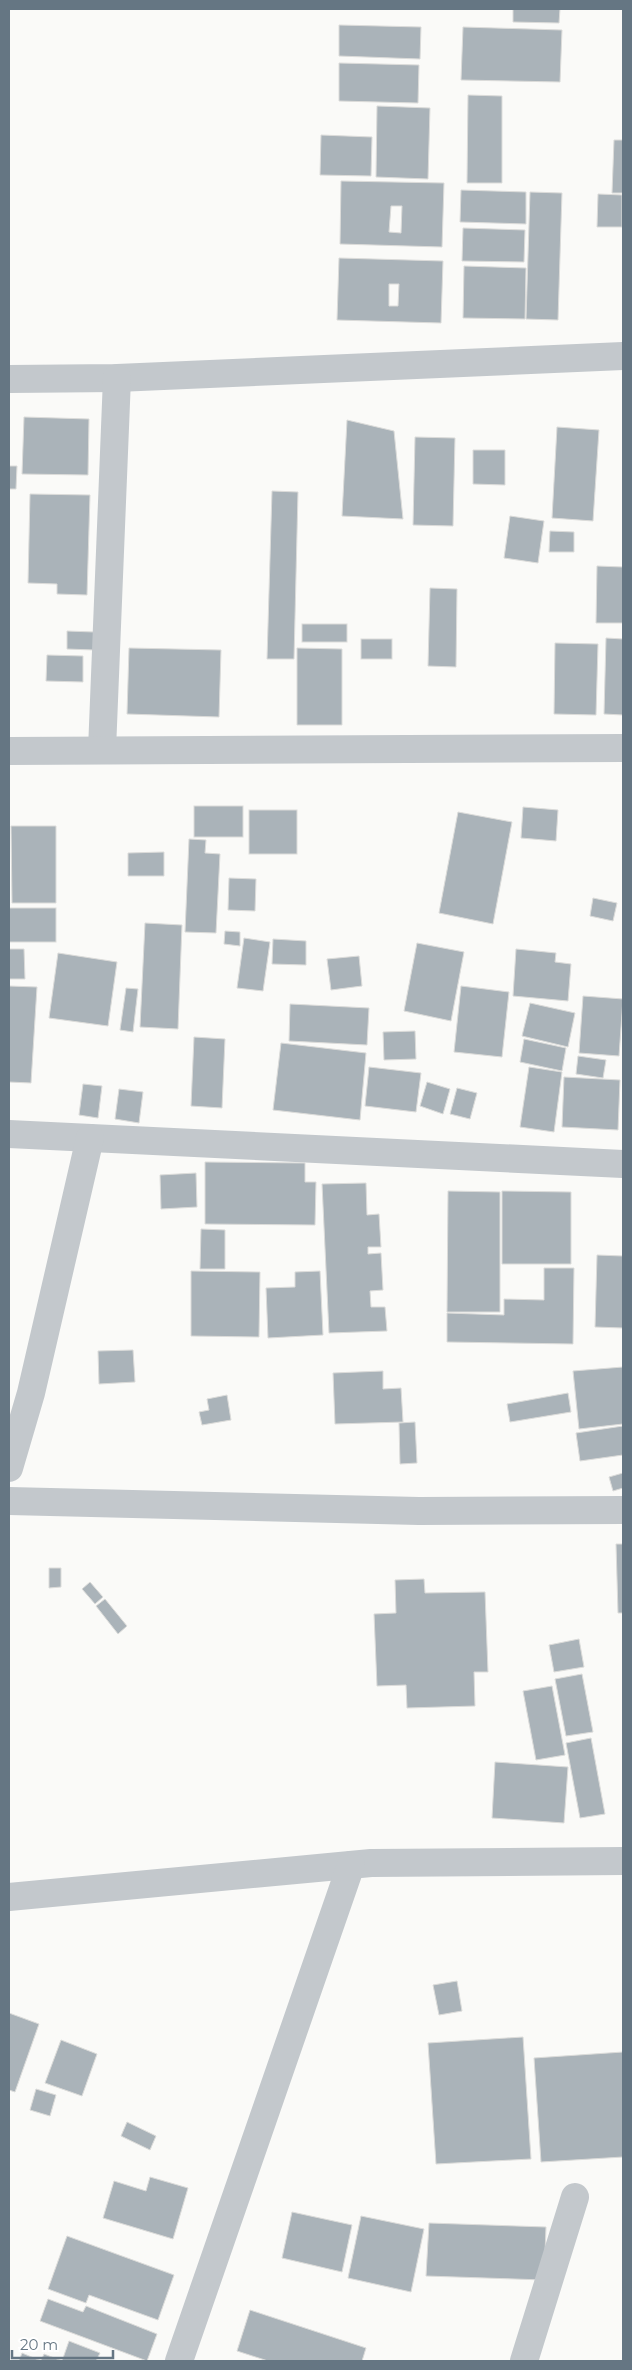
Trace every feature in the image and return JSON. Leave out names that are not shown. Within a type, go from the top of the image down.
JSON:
[{"type":"street","points":[[9,379],[116,378],[623,356]]},
{"type":"street","points":[[102,750],[116,378]]},
{"type":"street","points":[[9,751],[623,748]]},
{"type":"street","points":[[9,1134],[623,1164]]},
{"type":"street","points":[[9,1468],[31,1393],[90,1138]]},
{"type":"street","points":[[9,1501],[419,1511],[623,1510]]},
{"type":"street","points":[[9,1897],[352,1865],[623,1860]]},
{"type":"street","points":[[179,2361],[352,1865]]},
{"type":"street","points":[[524,2361],[575,2197]]},
{"type":"building","points":[[513,9],[560,9],[559,23],[513,22]]},
{"type":"building","points":[[339,25],[421,27],[420,59],[339,56]]},
{"type":"building","points":[[463,27],[562,30],[560,82],[461,80]]},
{"type":"building","points":[[339,63],[419,65],[418,103],[339,101]]},
{"type":"building","points":[[468,95],[502,96],[502,183],[467,183]]},
{"type":"building","points":[[377,106],[430,108],[428,179],[376,177]]},
{"type":"building","points":[[321,135],[372,137],[371,176],[320,175]]},
{"type":"building","points":[[614,140],[623,140],[623,193],[612,193]]},
{"type":"building","points":[[341,181],[444,183],[442,247],[340,244]],"holes":[[[391,206],[402,206],[401,233],[389,232]]]},
{"type":"building","points":[[461,190],[526,192],[526,224],[460,222]]},
{"type":"building","points":[[530,192],[562,193],[558,320],[526,319]]},
{"type":"building","points":[[598,194],[622,195],[622,227],[597,227]]},
{"type":"building","points":[[463,228],[525,230],[524,262],[462,261]]},
{"type":"building","points":[[339,258],[443,261],[441,323],[337,320]],"holes":[[[389,284],[399,284],[398,306],[389,306]]]},
{"type":"building","points":[[464,266],[526,268],[525,319],[463,318]]},
{"type":"building","points":[[24,417],[89,419],[88,475],[22,474]]},
{"type":"building","points":[[347,420],[394,431],[403,519],[342,516]]},
{"type":"building","points":[[557,427],[599,430],[593,521],[552,518]]},
{"type":"building","points":[[415,437],[455,438],[453,526],[413,525]]},
{"type":"building","points":[[473,450],[505,450],[505,485],[473,484]]},
{"type":"building","points":[[9,466],[17,466],[16,489],[9,489]]},
{"type":"building","points":[[272,491],[298,492],[294,659],[267,659]]},
{"type":"building","points":[[30,494],[90,495],[87,595],[57,594],[57,584],[28,583]]},
{"type":"building","points":[[510,516],[544,521],[538,563],[504,558]]},
{"type":"building","points":[[550,531],[574,532],[574,552],[549,552]]},
{"type":"building","points":[[597,566],[623,567],[623,623],[596,623]]},
{"type":"building","points":[[430,588],[457,589],[456,667],[428,666]]},
{"type":"building","points":[[302,624],[347,624],[347,642],[302,642]]},
{"type":"building","points":[[67,631],[94,632],[94,650],[67,649]]},
{"type":"building","points":[[606,638],[623,639],[623,715],[604,714]]},
{"type":"building","points":[[361,639],[392,639],[392,659],[361,659]]},
{"type":"building","points":[[555,643],[598,644],[596,715],[554,714]]},
{"type":"building","points":[[129,648],[221,650],[219,717],[127,714]]},
{"type":"building","points":[[297,648],[342,649],[342,725],[297,725]]},
{"type":"building","points":[[47,655],[83,656],[83,682],[46,681]]},
{"type":"building","points":[[194,806],[243,806],[243,837],[194,837]]},
{"type":"building","points":[[523,807],[558,810],[556,841],[521,838]]},
{"type":"building","points":[[249,810],[297,810],[297,854],[249,854]]},
{"type":"building","points":[[458,812],[512,822],[493,924],[439,913]]},
{"type":"building","points":[[11,826],[56,826],[56,903],[12,903]]},
{"type":"building","points":[[189,839],[206,840],[205,853],[220,854],[216,933],[185,932]]},
{"type":"building","points":[[164,852],[164,876],[128,876],[128,853]]},
{"type":"building","points":[[229,878],[256,879],[255,911],[228,910]]},
{"type":"building","points":[[593,898],[617,903],[613,921],[590,916]]},
{"type":"building","points":[[9,908],[56,908],[56,942],[9,942]]},
{"type":"building","points":[[145,923],[182,925],[178,1029],[140,1027]]},
{"type":"building","points":[[225,931],[240,932],[240,946],[224,944]]},
{"type":"building","points":[[244,938],[270,942],[263,991],[237,988]]},
{"type":"building","points":[[273,939],[306,941],[306,965],[272,964]]},
{"type":"building","points":[[417,943],[464,952],[451,1021],[404,1011]]},
{"type":"building","points":[[9,949],[24,949],[25,979],[9,979]]},
{"type":"building","points":[[516,949],[556,953],[555,962],[571,964],[568,1001],[513,996]]},
{"type":"building","points":[[58,953],[117,962],[108,1026],[49,1018]]},
{"type":"building","points":[[359,956],[362,986],[331,990],[327,959]]},
{"type":"building","points":[[9,986],[37,987],[31,1083],[9,1082]]},
{"type":"building","points":[[461,986],[509,992],[502,1057],[454,1052]]},
{"type":"building","points":[[126,988],[138,989],[133,1032],[120,1030]]},
{"type":"building","points":[[583,996],[623,999],[619,1056],[579,1053]]},
{"type":"building","points":[[530,1003],[575,1013],[568,1047],[522,1036]]},
{"type":"building","points":[[290,1004],[369,1008],[367,1045],[289,1041]]},
{"type":"building","points":[[415,1031],[416,1059],[384,1060],[383,1032]]},
{"type":"building","points":[[194,1037],[225,1039],[222,1108],[191,1106]]},
{"type":"building","points":[[524,1039],[566,1048],[562,1071],[520,1062]]},
{"type":"building","points":[[281,1043],[366,1053],[360,1120],[273,1110]]},
{"type":"building","points":[[578,1056],[606,1060],[603,1078],[576,1074]]},
{"type":"building","points":[[369,1067],[421,1073],[416,1112],[365,1106]]},
{"type":"building","points":[[529,1067],[562,1072],[554,1132],[520,1127]]},
{"type":"building","points":[[564,1077],[620,1080],[618,1130],[562,1127]]},
{"type":"building","points":[[427,1082],[450,1089],[443,1114],[420,1106]]},
{"type":"building","points":[[83,1084],[102,1086],[98,1118],[79,1115]]},
{"type":"building","points":[[457,1088],[477,1093],[470,1119],[450,1114]]},
{"type":"building","points":[[119,1089],[143,1092],[139,1123],[115,1119]]},
{"type":"building","points":[[205,1162],[305,1163],[305,1182],[316,1182],[315,1225],[205,1224]]},
{"type":"building","points":[[196,1173],[197,1207],[161,1209],[160,1175]]},
{"type":"building","points":[[366,1183],[367,1215],[379,1214],[381,1247],[368,1247],[368,1254],[381,1253],[383,1290],[370,1291],[371,1307],[385,1307],[387,1331],[329,1333],[322,1184]]},
{"type":"building","points":[[448,1191],[500,1192],[500,1312],[447,1312]]},
{"type":"building","points":[[502,1191],[571,1192],[571,1264],[502,1264]]},
{"type":"building","points":[[201,1229],[225,1230],[225,1269],[200,1269]]},
{"type":"building","points":[[597,1255],[623,1256],[623,1328],[595,1327]]},
{"type":"building","points":[[544,1268],[574,1268],[573,1344],[447,1342],[447,1313],[504,1315],[504,1299],[544,1300]]},
{"type":"building","points":[[191,1271],[260,1272],[259,1337],[191,1336]]},
{"type":"building","points":[[320,1271],[323,1335],[268,1338],[266,1288],[295,1287],[295,1272]]},
{"type":"building","points":[[133,1350],[135,1382],[99,1384],[98,1351]]},
{"type":"building","points":[[623,1367],[623,1424],[579,1429],[573,1371]]},
{"type":"building","points":[[383,1371],[383,1389],[401,1388],[403,1422],[335,1424],[333,1373]]},
{"type":"building","points":[[568,1393],[571,1412],[510,1422],[507,1404]]},
{"type":"building","points":[[227,1395],[231,1420],[202,1425],[199,1412],[209,1410],[207,1399]]},
{"type":"building","points":[[415,1422],[417,1463],[400,1464],[399,1423]]},
{"type":"building","points":[[623,1426],[623,1455],[580,1461],[576,1433]]},
{"type":"building","points":[[623,1473],[623,1488],[613,1491],[609,1477]]},
{"type":"building","points":[[616,1544],[623,1544],[623,1613],[618,1613]]},
{"type":"building","points":[[49,1568],[61,1568],[61,1587],[49,1588]]},
{"type":"building","points":[[424,1579],[425,1593],[485,1592],[488,1672],[474,1672],[475,1706],[407,1708],[406,1685],[377,1686],[374,1614],[396,1613],[395,1580]]},
{"type":"building","points":[[90,1582],[103,1597],[95,1604],[82,1589]]},
{"type":"building","points":[[105,1599],[127,1626],[118,1634],[96,1606]]},
{"type":"building","points":[[579,1639],[584,1667],[554,1672],[549,1645]]},
{"type":"building","points":[[582,1674],[593,1732],[566,1736],[555,1679]]},
{"type":"building","points":[[552,1686],[565,1755],[536,1760],[523,1691]]},
{"type":"building","points":[[591,1738],[605,1814],[580,1818],[566,1743]]},
{"type":"building","points":[[495,1762],[568,1767],[564,1823],[492,1818]]},
{"type":"building","points":[[457,1981],[462,2011],[439,2015],[433,1985]]},
{"type":"building","points":[[9,2013],[39,2024],[15,2092],[9,2090]]},
{"type":"building","points":[[523,2037],[531,2159],[436,2164],[428,2043]]},
{"type":"building","points":[[61,2040],[97,2054],[82,2096],[45,2083]]},
{"type":"building","points":[[623,2052],[623,2157],[541,2162],[534,2058]]},
{"type":"building","points":[[36,2089],[56,2095],[50,2116],[30,2110]]},
{"type":"building","points":[[127,2122],[156,2136],[150,2150],[121,2136]]},
{"type":"building","points":[[150,2177],[188,2188],[173,2239],[103,2218],[114,2181],[146,2191]]},
{"type":"building","points":[[292,2212],[352,2225],[342,2272],[282,2258]]},
{"type":"building","points":[[361,2216],[424,2229],[411,2292],[348,2278]]},
{"type":"building","points":[[429,2223],[546,2227],[544,2280],[426,2276]]},
{"type":"building","points":[[67,2236],[174,2275],[158,2320],[89,2295],[86,2303],[48,2289]]},
{"type":"building","points":[[48,2299],[83,2312],[86,2306],[157,2334],[147,2361],[40,2321]]},
{"type":"building","points":[[250,2310],[366,2348],[362,2361],[268,2361],[237,2351]]},
{"type":"building","points":[[69,2341],[100,2353],[96,2361],[62,2361]]},
{"type":"building","points":[[22,2353],[41,2361],[19,2361]]},
{"type":"building","points":[[44,2354],[62,2361],[41,2361]]}]
